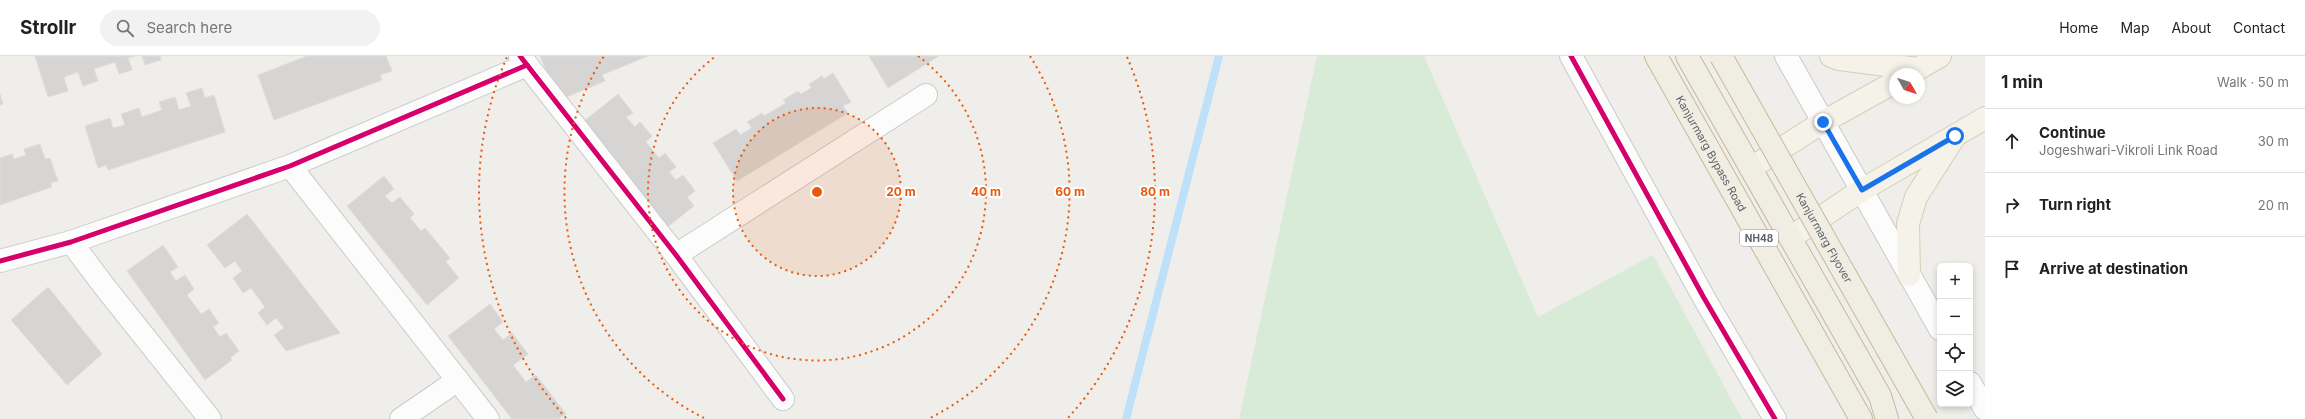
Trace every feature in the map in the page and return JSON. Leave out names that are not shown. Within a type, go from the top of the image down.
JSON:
[{"type":"highway","name":"Kanjurmarg Bypass Road","points":[[1656,56],[1861,419]]},
{"type":"highway","points":[[1688,56],[1880,396],[1887,419]]},
{"type":"highway","name":"Kanjurmarg Flyover","points":[[1721,56],[1927,419]]},
{"type":"main road","points":[[1831,56],[1839,59],[1894,68]]},
{"type":"main road","points":[[1918,68],[1940,56]]},
{"type":"main road","points":[[1751,168],[1823,122],[1889,85]]},
{"type":"main road","points":[[1790,238],[1862,190],[1985,118]]},
{"type":"main road","points":[[1910,275],[1908,224],[1916,198],[1955,136]]},
{"type":"street","points":[[1571,56],[1704,298],[1775,419]]},
{"type":"street","points":[[1786,56],[1937,324]]},
{"type":"street","points":[[0,261],[71,242],[290,166],[524,60],[676,255],[783,399]]},
{"type":"street","points":[[676,255],[926,95]]},
{"type":"street","points":[[290,166],[488,419]]},
{"type":"street","points":[[71,242],[104,286],[210,419]]},
{"type":"street","points":[[402,419],[458,380]]},
{"type":"street","points":[[1973,388],[1985,409]]},
{"type":"green space","points":[[1317,56],[1424,56],[1538,317],[1653,255],[1742,419],[1239,419]]},
{"type":"building","points":[[35,56],[135,56],[128,58],[132,70],[119,74],[115,62],[94,69],[98,81],[83,86],[78,72],[64,77],[68,91],[48,97]]},
{"type":"building","points":[[142,56],[160,56],[161,60],[145,65]]},
{"type":"building","points":[[307,56],[386,56],[392,71],[380,75],[382,80],[274,120],[258,75]]},
{"type":"building","points":[[540,56],[648,56],[602,75],[605,81],[559,100]]},
{"type":"building","points":[[869,56],[939,56],[888,88]]},
{"type":"building","points":[[833,73],[851,102],[843,106],[848,113],[737,181],[713,143],[736,129],[740,135],[752,128],[747,122],[762,113],[764,116],[786,103],[783,100],[798,91],[801,94],[811,88],[809,84],[822,76],[824,79]]},
{"type":"building","points":[[202,88],[205,98],[214,95],[225,132],[108,170],[106,165],[98,168],[85,126],[110,118],[113,128],[125,125],[121,114],[139,108],[142,117],[162,110],[159,102],[175,97],[179,110],[191,106],[186,93]]},
{"type":"building","points":[[0,94],[3,104],[0,105]]},
{"type":"building","points":[[618,94],[633,113],[626,117],[635,127],[640,122],[652,136],[646,142],[659,158],[665,153],[676,167],[669,172],[676,180],[683,175],[695,191],[687,197],[694,206],[666,228],[582,123]]},
{"type":"building","points":[[40,144],[45,159],[50,158],[58,181],[50,183],[52,187],[0,205],[0,158],[12,154],[14,159],[26,155],[24,149]]},
{"type":"building","points":[[384,176],[394,189],[385,196],[392,203],[400,197],[414,214],[410,218],[421,231],[425,228],[450,258],[446,262],[459,278],[427,305],[347,206]]},
{"type":"building","points":[[247,214],[340,333],[286,351],[274,335],[284,328],[276,318],[267,325],[258,313],[265,307],[251,288],[243,293],[233,278],[242,271],[235,261],[225,268],[207,245]]},
{"type":"building","points":[[163,245],[178,267],[170,272],[176,281],[185,275],[194,289],[187,295],[201,314],[209,309],[219,323],[213,327],[220,337],[226,333],[239,351],[230,358],[232,360],[205,380],[127,271]]},
{"type":"building","points":[[48,287],[102,354],[67,385],[11,320]]},
{"type":"building","points":[[490,304],[503,322],[494,329],[503,340],[512,333],[528,354],[513,365],[526,382],[536,375],[566,414],[558,419],[512,419],[448,336]]},
{"type":"waterway","points":[[1126,419],[1219,56]]},
{"type":"cycle path","points":[[520,56],[676,255],[783,399]]},
{"type":"cycle path","points":[[1571,56],[1704,298],[1775,419]]},
{"type":"cycle path","points":[[0,261],[71,242],[290,166],[527,65]]},
{"type":"route","points":[[1823,122],[1862,190],[1955,136]]}]
